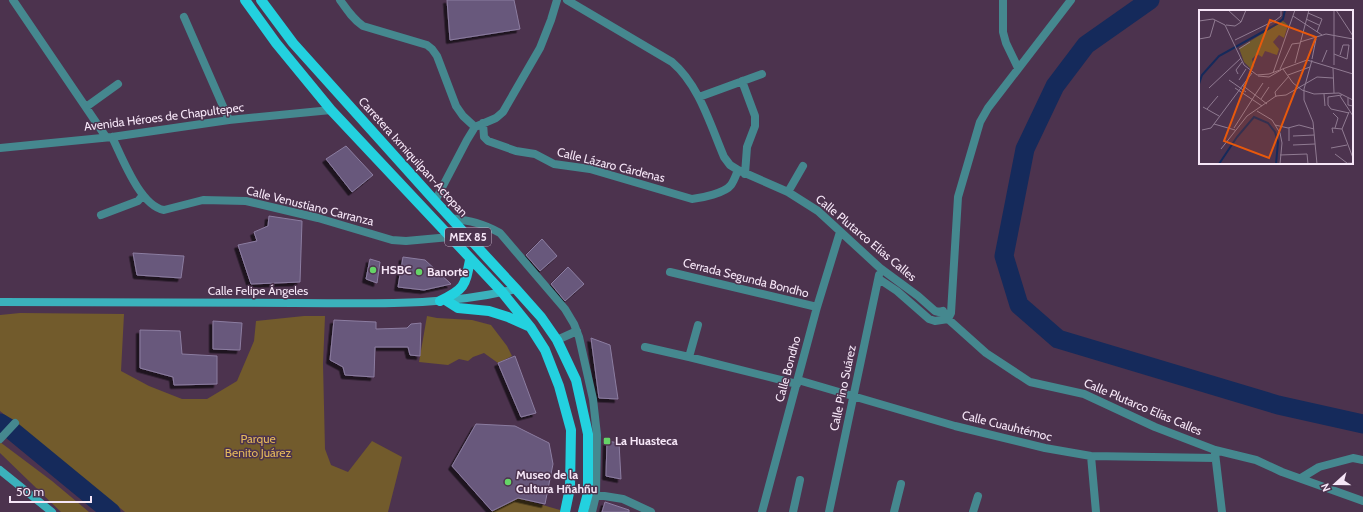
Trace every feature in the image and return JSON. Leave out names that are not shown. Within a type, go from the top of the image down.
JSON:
[{"type":"main road","name":"MEX 85","points":[[245,0],[276,43],[331,110],[470,260],[502,292],[531,328],[545,350],[559,386],[571,430],[570,488],[565,512]]},
{"type":"main road","name":"Carretera Ixmiquilpan-Actopan","points":[[261,0],[293,43],[541,317],[557,340],[576,380],[588,434],[592,494],[583,512]]},
{"type":"main road","points":[[444,301],[457,293],[466,281],[470,260]]},
{"type":"main road","name":"Calle Felipe Ángeles","points":[[0,302],[325,303],[444,301],[516,289]]},
{"type":"main road","points":[[444,301],[458,308],[488,311],[508,317],[531,328]]},
{"type":"main road","points":[[0,470],[52,512]]},
{"type":"street","points":[[12,0],[86,107],[109,137],[143,195],[138,201],[101,215]]},
{"type":"street","points":[[340,0],[346,10],[363,26],[427,45],[432,49],[437,56],[456,106],[463,116],[479,125]]},
{"type":"street","points":[[435,201],[467,140],[479,125],[496,118],[503,112],[540,48],[557,0]]},
{"type":"street","name":"Calle Plutarco Elías Calles","points":[[567,0],[672,62],[682,70],[699,97],[724,157],[730,165],[742,172],[788,192],[818,211],[880,268],[918,296],[935,311],[943,311],[948,319],[986,353],[1030,382],[1084,394],[1215,454]]},
{"type":"street","points":[[1003,0],[1003,32],[1006,43],[1018,68]]},
{"type":"street","points":[[879,279],[897,291],[929,319],[935,321],[948,319],[951,313],[958,198],[980,122],[988,108],[1071,0]]},
{"type":"street","points":[[184,17],[229,120]]},
{"type":"street","points":[[699,97],[762,74]]},
{"type":"street","points":[[742,81],[755,116],[755,126],[747,148],[742,172]]},
{"type":"street","points":[[86,107],[118,84]]},
{"type":"street","name":"Avenida Héroes de Chapultepec","points":[[0,148],[109,137],[229,120],[331,110]]},
{"type":"street","name":"Calle Lázaro Cárdenas","points":[[479,125],[484,137],[488,141],[516,151],[535,154],[554,164],[590,170],[692,199],[700,198],[726,189],[742,172]]},
{"type":"street","points":[[788,192],[803,166]]},
{"type":"street","name":"Calle Venustiano Carranza","points":[[143,195],[151,204],[158,209],[164,210],[203,200],[246,201],[318,218],[392,240],[406,241],[450,237]]},
{"type":"street","points":[[450,218],[480,223],[500,233],[565,309],[576,331],[589,383],[597,435],[592,512]]},
{"type":"street","name":"Calle Bondho","points":[[762,512],[817,307],[840,232]]},
{"type":"street","name":"Calle Pino Suárez","points":[[829,512],[879,279],[880,268]]},
{"type":"street","name":"Cerrada Segunda Bondho","points":[[670,272],[817,307]]},
{"type":"street","points":[[943,311],[953,288]]},
{"type":"street","points":[[690,356],[698,325]]},
{"type":"street","points":[[557,340],[576,331]]},
{"type":"street","name":"Calle Cuauhtémoc","points":[[645,347],[690,356],[854,396],[955,426],[1045,448],[1091,456],[1215,454],[1256,460],[1282,472],[1363,501]]},
{"type":"street","points":[[577,387],[589,383]]},
{"type":"street","points":[[0,439],[15,423]]},
{"type":"street","points":[[1215,454],[1222,512]]},
{"type":"street","points":[[1091,456],[1096,512]]},
{"type":"street","points":[[1301,478],[1319,467],[1353,458],[1363,460]]},
{"type":"street","points":[[793,512],[800,480]]},
{"type":"street","points":[[894,512],[901,484]]},
{"type":"street","points":[[592,494],[623,499],[651,512]]},
{"type":"street","points":[[973,512],[978,496]]},
{"type":"green space","name":"Parque Benito Juárez","points":[[20,313],[124,314],[121,371],[149,386],[182,399],[207,399],[237,381],[254,341],[256,321],[304,316],[325,316],[323,364],[325,449],[331,465],[348,472],[372,441],[402,457],[388,512],[125,512],[0,411],[0,315]]},
{"type":"green space","points":[[427,316],[472,320],[491,325],[507,346],[512,356],[498,363],[484,353],[473,357],[468,361],[459,359],[448,365],[419,362]]},
{"type":"green space","points":[[0,442],[52,481],[89,512],[61,512],[0,453]]},
{"type":"green space","points":[[518,498],[560,510],[560,512],[491,512]]},
{"type":"building","points":[[447,0],[514,0],[520,29],[450,40]]},
{"type":"building","points":[[346,146],[373,175],[352,192],[326,159]]},
{"type":"building","points":[[269,216],[302,221],[300,282],[251,284],[238,245],[257,241],[254,232],[268,226]]},
{"type":"building","points":[[542,239],[557,256],[540,271],[526,255]]},
{"type":"building","points":[[133,253],[184,256],[181,278],[137,275]]},
{"type":"building","name":"Banorte","points":[[403,257],[425,260],[451,284],[424,290],[398,287]]},
{"type":"building","name":"HSBC","points":[[370,259],[380,262],[377,283],[366,279]]},
{"type":"building","points":[[568,267],[584,284],[565,301],[551,284]]},
{"type":"building","points":[[334,320],[376,322],[376,329],[407,328],[411,324],[421,323],[420,356],[410,355],[408,347],[375,347],[374,377],[345,375],[343,367],[330,360]]},
{"type":"building","points":[[213,321],[242,323],[240,350],[213,349]]},
{"type":"building","points":[[140,330],[180,331],[182,354],[217,356],[217,384],[174,385],[173,377],[140,368]]},
{"type":"building","points":[[591,338],[610,345],[618,399],[599,398]]},
{"type":"building","points":[[515,356],[536,413],[521,417],[498,363]]},
{"type":"building","name":"Museo de la Cultura Hñahñu","points":[[476,424],[515,426],[549,443],[553,464],[545,504],[518,498],[492,511],[452,466]]},
{"type":"building","points":[[607,441],[619,443],[621,479],[606,476]]},
{"type":"building","points":[[605,502],[629,510],[629,512],[602,512]]},
{"type":"waterway","points":[[1150,0],[1086,45],[1055,86],[1025,149],[1004,256],[1019,305],[1058,339],[1278,405],[1363,424]]},
{"type":"waterway","points":[[0,423],[10,429],[111,512]]},
{"type":"place","name":"HSBC","points":[[373,270]]},
{"type":"place","name":"Banorte","points":[[419,272]]},
{"type":"place","name":"La Huasteca","points":[[607,441]]},
{"type":"place","name":"Museo de la Cultura Hñahñu","points":[[508,482]]}]
